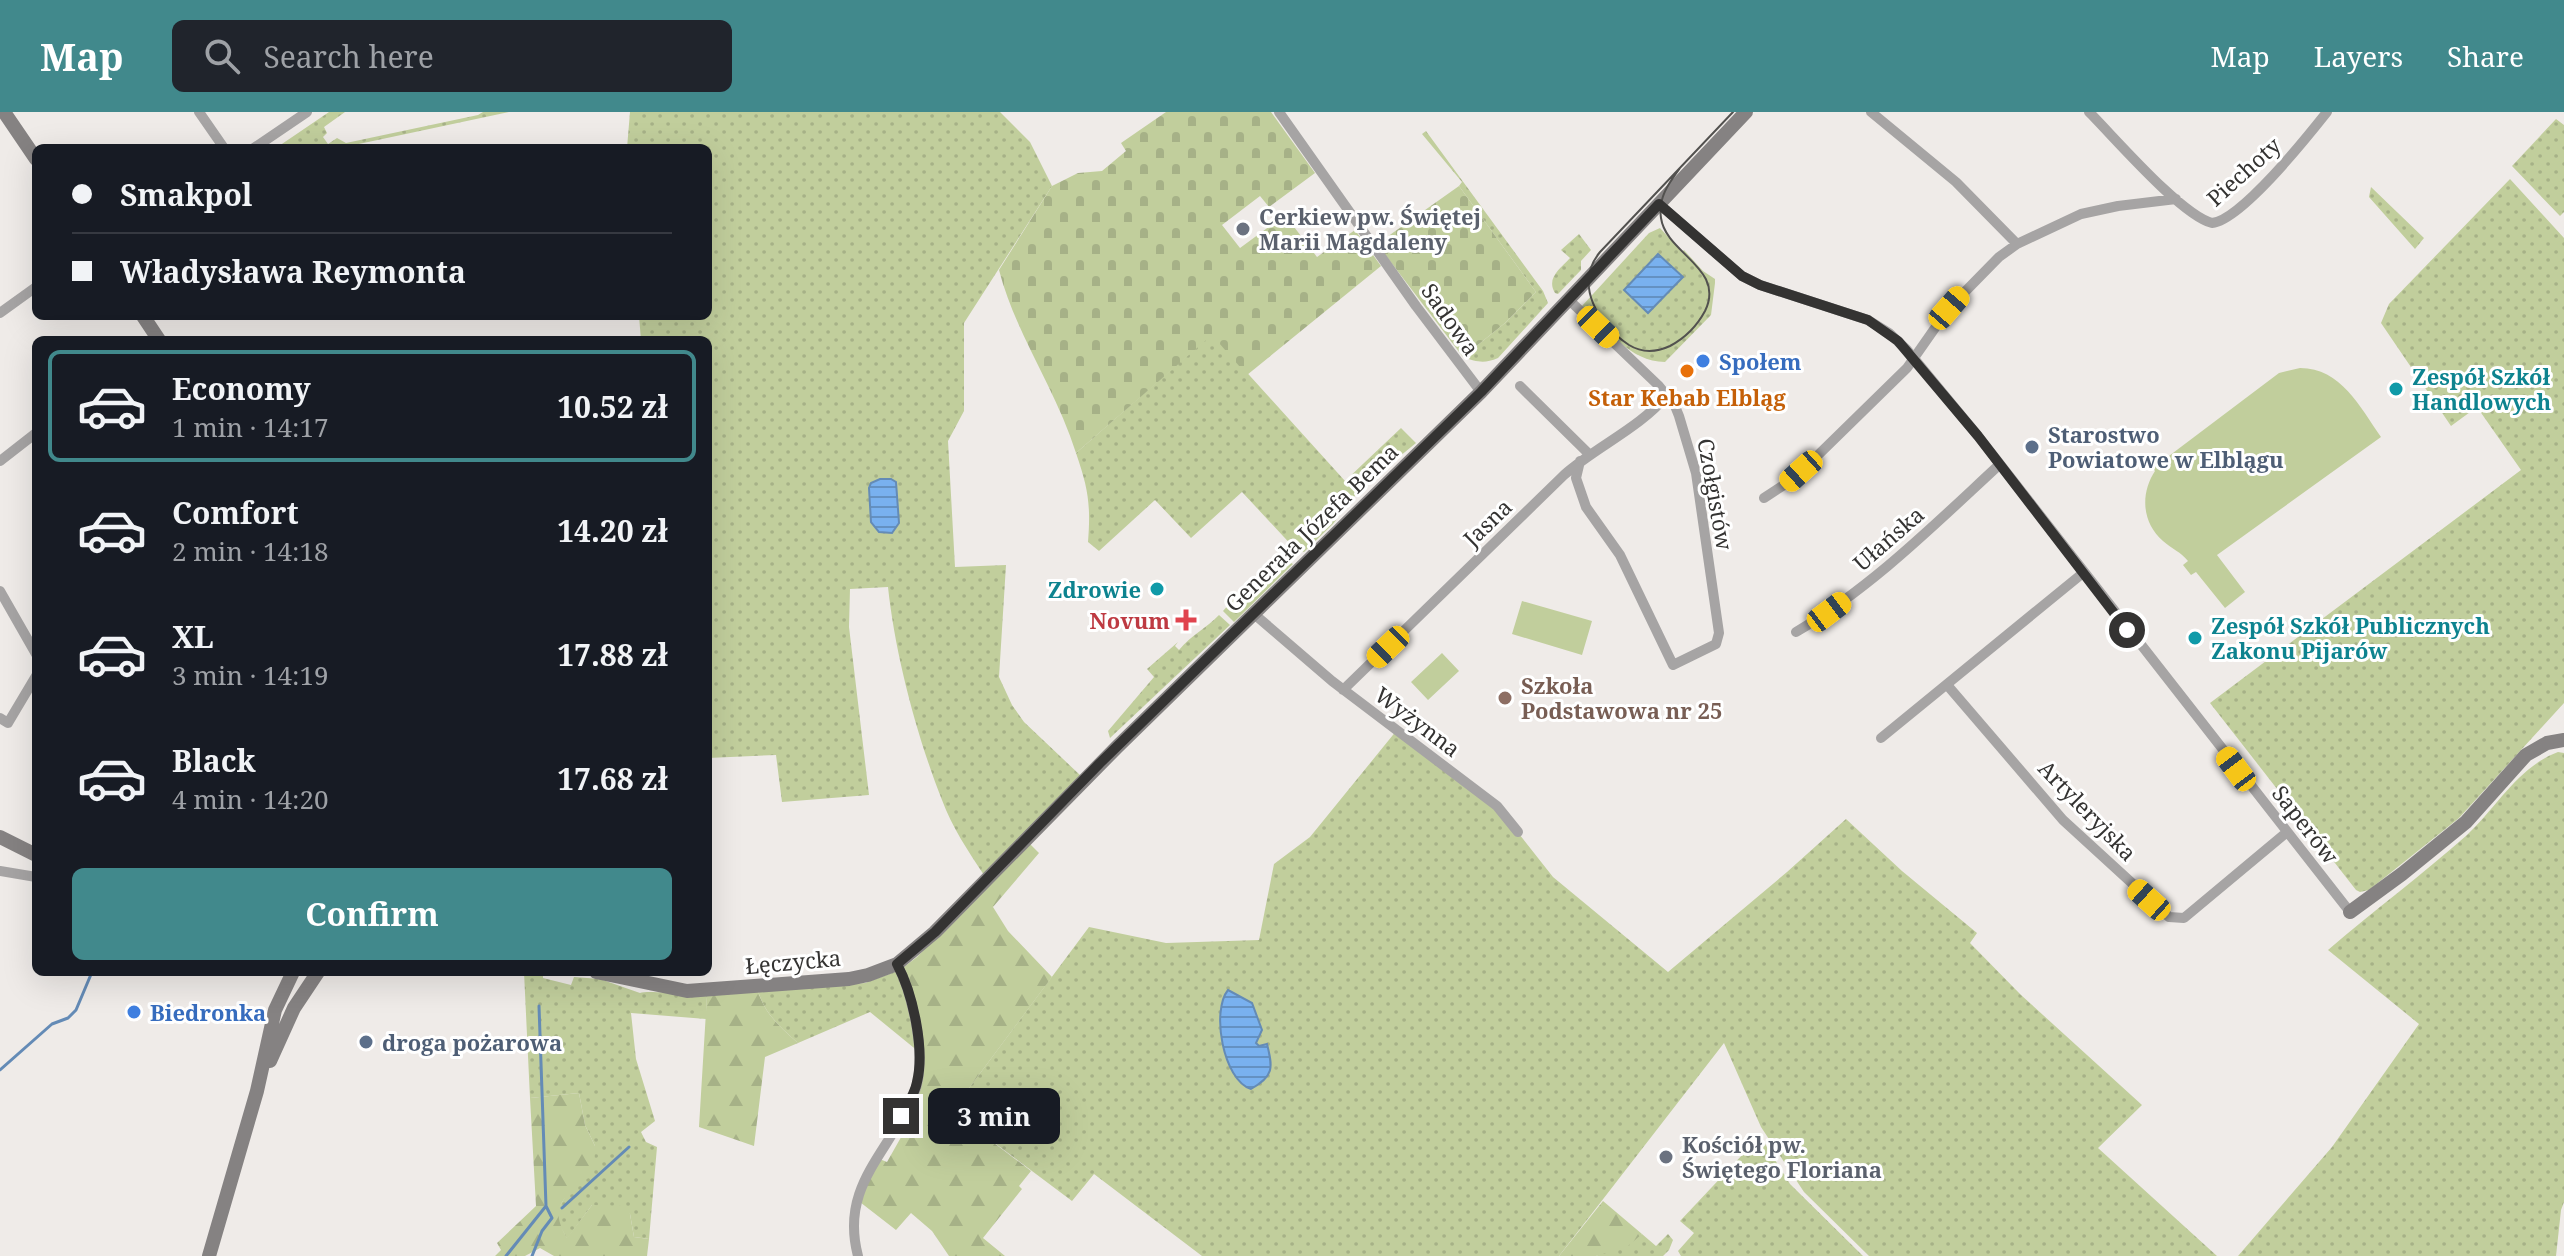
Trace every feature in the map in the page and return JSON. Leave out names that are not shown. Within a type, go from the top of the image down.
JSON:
[{"type":"street","points":[[4,112],[32,153]]},
{"type":"street","points":[[199,112],[221,144]]},
{"type":"street","points":[[260,144],[307,112]]},
{"type":"street","name":"Sadowa","points":[[1279,112],[1481,392]]},
{"type":"street","name":"Generała Józefa Bema","points":[[897,964],[935,932],[1095,768],[1481,392],[1746,112]]},
{"type":"street","points":[[1871,112],[1956,182],[2017,244]]},
{"type":"street","name":"Piechoty","points":[[2089,112],[2176,199],[2203,221],[2212,223],[2221,222],[2281,167],[2327,112]]},
{"type":"street","points":[[1764,498],[1815,458],[1915,358],[1924,341],[1967,287],[2017,244],[2087,212],[2176,199]]},
{"type":"street","name":"Saperów","points":[[1659,204],[1742,276],[1760,285],[1868,320],[1889,333],[1915,358],[2350,912]]},
{"type":"street","points":[[0,313],[32,290]]},
{"type":"street","name":"Czołgistów","points":[[1568,299],[1667,395],[1679,416],[1692,453],[1719,633],[1716,644],[1673,665],[1620,555],[1586,507],[1576,478],[1584,458]]},
{"type":"street","points":[[1520,386],[1584,458]]},
{"type":"street","name":"Jasna","points":[[1343,690],[1584,458],[1653,412],[1667,395]]},
{"type":"street","points":[[0,461],[32,436]]},
{"type":"street","name":"Ułańska","points":[[1796,632],[1877,576],[1999,465]]},
{"type":"street","points":[[1881,738],[2083,573]]},
{"type":"street","points":[[0,591],[32,647]]},
{"type":"street","name":"Wyżynna","points":[[1254,614],[1343,690],[1497,806],[1518,832]]},
{"type":"street","points":[[0,718],[8,723],[32,683]]},
{"type":"street","name":"Artyleryjska","points":[[1948,686],[2063,820],[2169,917],[2184,918],[2287,832]]},
{"type":"street","points":[[2350,912],[2466,822],[2526,755],[2547,743],[2564,740]]},
{"type":"street","points":[[0,837],[32,853]]},
{"type":"street","points":[[0,871],[32,876]]},
{"type":"street","points":[[858,1256],[853,1222],[859,1191],[912,1097],[918,1076],[918,1037],[897,964]]},
{"type":"street","name":"Łęczycka","points":[[615,976],[687,991],[849,979],[897,964]]},
{"type":"street","points":[[209,1256],[257,1091],[275,1010],[291,976]]},
{"type":"street","points":[[257,1091],[294,1008],[315,976]]},
{"type":"green space","points":[[329,112],[345,112],[324,127],[327,133],[323,137],[328,144],[282,144]]},
{"type":"green space","points":[[483,112],[509,112],[359,144],[328,144],[337,138],[346,143]]},
{"type":"green space","points":[[630,112],[1000,112],[1030,142],[1052,186],[964,323],[964,411],[948,441],[955,567],[1006,565],[999,677],[1024,722],[1081,776],[984,875],[951,820],[924,750],[908,695],[888,587],[850,589],[849,627],[869,795],[782,802],[776,755],[712,758],[712,336],[641,336],[639,320],[712,320],[712,144],[627,144]]},
{"type":"green space","points":[[1166,112],[1271,112],[1315,173],[1269,207],[1260,196],[1222,225],[1240,248],[1285,215],[1317,257],[1355,230],[1381,266],[1247,375],[1212,335],[1076,453],[1068,429],[1015,317],[999,270],[1052,186],[1078,173],[1102,171],[1126,151],[1121,143]]},
{"type":"green space","points":[[2556,119],[2564,125],[2564,212],[2560,216],[2512,166]]},
{"type":"green space","points":[[1426,131],[1543,291],[1548,303],[1493,360],[1480,362],[1463,357],[1505,323],[1536,292],[1459,186],[1462,182],[1422,134]]},
{"type":"green space","points":[[2510,179],[2564,238],[2564,703],[2459,818],[2369,890],[2360,892],[2210,703],[2521,470],[2477,407],[2451,426],[2381,323],[2389,304]]},
{"type":"green space","points":[[1459,186],[1536,292],[1505,323],[1463,357],[1377,244]]},
{"type":"green space","points":[[2371,187],[2424,238],[2415,249],[2369,197]]},
{"type":"green space","points":[[1660,228],[1682,252],[1684,250],[1715,279],[1711,315],[1665,362],[1630,350],[1582,306],[1649,233]]},
{"type":"green space","points":[[1579,234],[1591,250],[1581,261],[1581,270],[1558,294],[1555,293],[1553,278],[1570,258],[1561,250]]},
{"type":"green space","points":[[1212,334],[1345,481],[1401,428],[1416,443],[1361,488],[1333,524],[1304,552],[1296,550],[1242,492],[1191,538],[1155,500],[1099,551],[1088,542],[1088,496],[1076,453]]},
{"type":"green space","points":[[2300,368],[2314,370],[2338,382],[2357,402],[2381,437],[2217,555],[2245,592],[2225,608],[2196,572],[2191,575],[2183,565],[2188,561],[2163,541],[2151,526],[2145,499],[2155,471],[2153,468],[2279,373]]},
{"type":"green space","points":[[1291,563],[1234,622],[1223,611],[1231,602]]},
{"type":"green space","points":[[1522,601],[1592,621],[1582,655],[1512,634]]},
{"type":"green space","points":[[1219,615],[1230,625],[1110,738],[1108,731],[1154,677],[1147,669],[1178,642],[1175,646],[1179,650]]},
{"type":"green space","points":[[1442,653],[1459,671],[1428,700],[1411,682]]},
{"type":"green space","points":[[1397,730],[1497,806],[1553,877],[1668,972],[1846,819],[1902,871],[1977,933],[1970,943],[2021,995],[2142,1105],[2098,1148],[2217,1256],[1869,1256],[1804,1192],[1761,1127],[1724,1043],[1559,1256],[1202,1256],[1094,1174],[1072,1201],[952,1111],[1089,927],[1166,943],[1259,940],[1274,864],[1310,837]]},
{"type":"green space","points":[[2558,752],[2564,753],[2564,1202],[2556,1256],[2238,1256],[2332,1147],[2419,1024],[2328,950],[2467,835],[2531,767]]},
{"type":"green space","points":[[1027,841],[1039,853],[993,907],[1008,931],[1052,977],[952,1111],[1031,1171],[1019,1186],[1022,1189],[983,1238],[1005,1256],[949,1256],[932,1231],[911,1213],[896,1230],[856,1199],[877,1158],[887,1162],[921,1102],[912,1097],[920,1060],[900,970],[917,957]]},
{"type":"green space","points":[[900,970],[919,1052],[870,1012],[798,1043],[769,1013],[758,991],[865,983]]},
{"type":"green space","points":[[524,976],[543,976],[571,985],[574,977],[600,979],[640,993],[707,995],[706,1019],[631,1013],[636,1059],[655,1121],[641,1132],[646,1142],[657,1147],[649,1239],[634,1237],[630,1214],[592,1205],[567,1239],[557,1220],[558,1209],[595,1146],[585,1125],[579,1093],[530,1098]]},
{"type":"green space","points":[[758,991],[779,1026],[798,1043],[765,1057],[754,1146],[699,1127],[707,995]]},
{"type":"green space","points":[[579,1093],[585,1125],[595,1146],[594,1173],[563,1201],[559,1208],[561,1226],[567,1238],[592,1205],[622,1206],[630,1214],[634,1237],[649,1239],[647,1256],[554,1256],[540,1248],[525,1256],[495,1256],[501,1250],[497,1243],[536,1206],[530,1098]]},
{"type":"green space","points":[[1760,1136],[1790,1184],[1863,1256],[1681,1256],[1678,1251],[1694,1233],[1680,1221]]},
{"type":"green space","points":[[1603,1201],[1642,1234],[1628,1246],[1596,1256],[1559,1256]]},
{"type":"green space","points":[[1642,1234],[1656,1246],[1668,1234],[1673,1240],[1663,1256],[1596,1256]]},
{"type":"water","points":[[1658,254],[1683,277],[1648,313],[1624,290]]},
{"type":"water","points":[[880,479],[896,482],[899,523],[892,533],[879,532],[871,522],[869,488],[871,483]]},
{"type":"water","points":[[1228,990],[1252,1003],[1262,1030],[1256,1043],[1259,1046],[1267,1044],[1269,1052],[1270,1071],[1264,1080],[1251,1089],[1233,1073],[1223,1044],[1220,1013]]},
{"type":"waterway","points":[[0,1070],[52,1024],[68,1018],[76,1010],[90,976]]},
{"type":"waterway","points":[[506,1256],[546,1206],[539,1006]]},
{"type":"waterway","points":[[562,1208],[629,1147]]},
{"type":"waterway","points":[[532,1256],[542,1231],[552,1218],[546,1206]]},
{"type":"tram line","points":[[1680,168],[1663,197],[1661,218],[1673,242],[1702,272],[1708,283],[1709,296],[1702,316],[1681,339],[1660,350],[1639,349],[1618,337],[1593,303],[1589,291],[1592,265],[1600,252],[1733,112]]},
{"type":"place","name":"Cerkiew pw. Świętej Marii Magdaleny","points":[[1243,229]]},
{"type":"place","name":"Społem","points":[[1703,361]]},
{"type":"place","name":"Star Kebab Elbląg","points":[[1687,371]]},
{"type":"place","name":"Zespół Szkół Handlowych","points":[[2396,389]]},
{"type":"place","name":"Starostwo Powiatowe w Elblągu","points":[[2032,447]]},
{"type":"place","name":"Zdrowie","points":[[1157,589]]},
{"type":"place","name":"Novum","points":[[1186,620]]},
{"type":"place","name":"Zespół Szkół Publicznych Zakonu Pijarów","points":[[2195,638]]},
{"type":"place","name":"Szkoła Podstawowa nr 25","points":[[1505,698]]},
{"type":"place","name":"Biedronka","points":[[134,1012]]},
{"type":"place","name":"droga pożarowa","points":[[366,1042]]},
{"type":"place","name":"Kościół pw. Świętego Floriana","points":[[1666,1157]]},
{"type":"route","points":[[901,1116],[917,1084],[919,1052],[907,992],[897,964],[935,932],[1100,763],[1481,392],[1659,204],[1742,276],[1760,285],[1847,311],[1868,320],[1898,341],[1978,436],[2127,630]]}]
